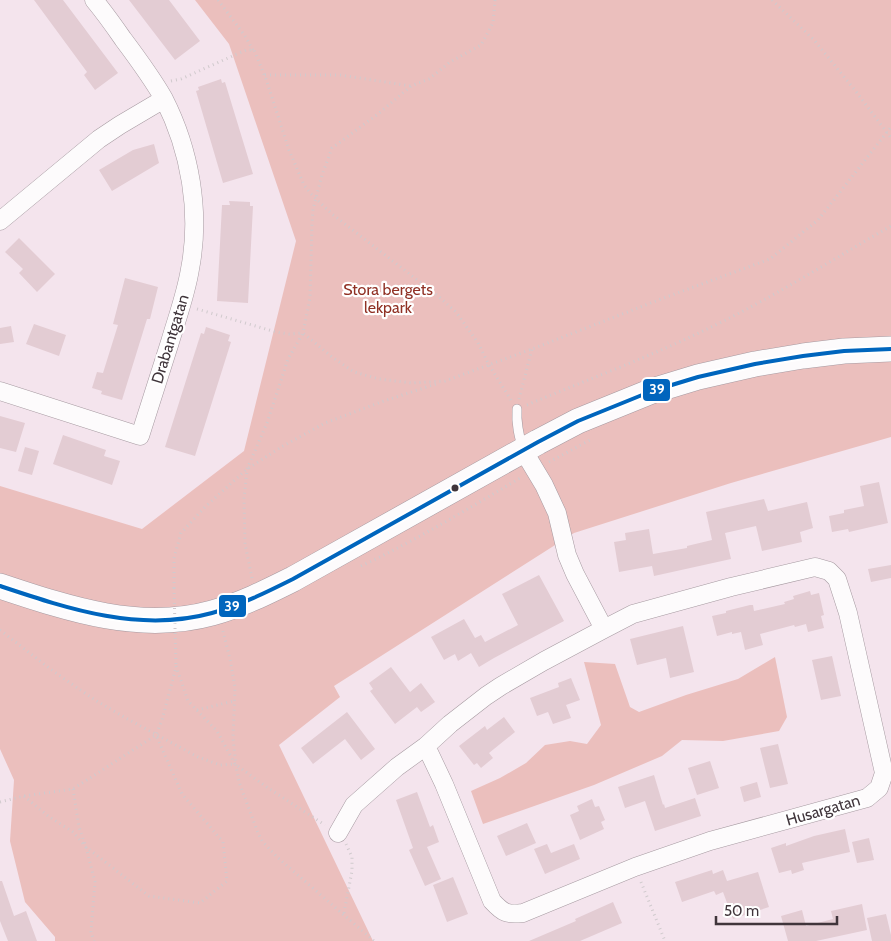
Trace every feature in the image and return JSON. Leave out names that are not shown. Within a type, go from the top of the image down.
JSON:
[{"type":"street","name":"Drabantgatan","points":[[0,391],[140,436],[189,276],[193,248],[193,195],[181,139],[160,92],[147,71],[94,0]]},
{"type":"street","points":[[0,221],[99,139],[120,125],[160,92]]},
{"type":"street","points":[[0,586],[98,615],[131,620],[154,621],[210,614],[256,598],[309,571],[483,471],[578,421],[652,391],[698,377],[755,364],[844,351],[891,349]]},
{"type":"street","points":[[523,450],[544,485],[557,512],[567,554],[575,574],[604,629]]},
{"type":"street","name":"Husargatan","points":[[338,833],[354,805],[397,767],[501,686],[634,614],[730,587],[815,567],[829,570],[837,579],[848,613],[884,773],[879,788],[867,798],[710,841],[635,867],[523,913],[510,914],[500,911],[492,901],[444,784],[426,746]]},
{"type":"lane","points":[[517,409],[516,420],[523,450]]},
{"type":"path","points":[[218,0],[254,50],[288,150],[304,184],[332,214],[456,312],[478,344],[517,409]]},
{"type":"path","points":[[256,598],[245,544],[244,499],[247,469],[267,423],[288,359],[303,333],[310,298],[313,210],[322,175],[332,148],[378,114],[411,86],[428,79],[450,62],[481,44],[493,24],[495,0]]},
{"type":"path","points":[[772,0],[814,40],[891,138]]},
{"type":"path","points":[[160,92],[164,83],[181,79],[246,50],[254,50]]},
{"type":"path","points":[[264,75],[340,75],[411,86]]},
{"type":"path","points":[[0,802],[73,788],[156,735],[162,720],[176,666],[174,558],[181,533],[205,507],[247,469],[283,446],[325,423],[489,365],[770,259],[818,220],[891,127]]},
{"type":"path","points":[[517,409],[705,330],[779,291],[891,226]]},
{"type":"path","points":[[182,303],[276,332],[289,334],[303,333],[354,372],[379,379],[412,383],[445,381]]},
{"type":"path","points":[[517,409],[532,349]]},
{"type":"path","points":[[222,628],[235,687],[233,738],[235,764],[239,782],[258,833],[262,841],[277,857],[374,941]]},
{"type":"path","points":[[0,630],[53,671],[95,700],[156,735],[198,757],[220,765],[235,764]]},
{"type":"path","points":[[176,666],[188,701],[217,731],[235,764],[338,833],[344,841],[352,857],[352,871],[344,914]]},
{"type":"path","points":[[197,710],[234,701]]},
{"type":"path","points":[[24,796],[48,816],[73,832],[86,848],[149,896],[200,903],[227,881],[223,842],[182,794],[156,735]]},
{"type":"path","points":[[73,788],[79,828],[95,882],[91,932],[94,941]]},
{"type":"path","points":[[635,867],[665,941]]},
{"type":"green space","name":"Stora bergets lekpark","points":[[195,0],[891,0],[891,437],[731,483],[574,533],[334,686],[340,697],[279,745],[373,941],[55,941],[55,937],[25,902],[10,841],[14,780],[0,749],[0,486],[142,529],[244,451],[296,241],[229,44]]},
{"type":"green space","points":[[775,657],[787,717],[779,731],[723,741],[682,740],[662,756],[594,785],[483,824],[471,791],[500,778],[526,763],[545,745],[570,741],[587,744],[601,725],[584,662],[615,664],[630,707],[639,712],[738,679]]},
{"type":"building","points":[[34,0],[63,0],[118,73],[95,90],[84,75],[87,72]]},
{"type":"building","points":[[129,0],[169,0],[200,41],[175,60]]},
{"type":"building","points":[[221,79],[222,83],[225,82],[253,174],[223,183],[196,91],[199,90],[198,87]]},
{"type":"building","points":[[154,144],[159,163],[112,191],[99,170],[133,150]]},
{"type":"building","points":[[229,201],[250,202],[250,206],[253,206],[248,303],[217,301],[222,205],[230,205]]},
{"type":"building","points":[[19,238],[55,274],[37,292],[19,273],[23,269],[5,252]]},
{"type":"building","points":[[125,278],[158,287],[150,319],[147,319],[122,400],[101,394],[102,391],[92,388],[97,372],[103,373],[118,325],[113,324]]},
{"type":"building","points":[[34,324],[66,335],[59,356],[26,344]]},
{"type":"building","points":[[11,326],[14,342],[0,344],[0,328]]},
{"type":"building","points":[[206,327],[230,335],[228,341],[231,342],[195,456],[165,447],[201,333],[204,334]]},
{"type":"building","points":[[0,416],[25,423],[16,452],[0,448]]},
{"type":"building","points":[[63,435],[106,450],[104,456],[120,461],[112,485],[53,464]]},
{"type":"building","points":[[25,447],[39,451],[32,475],[18,471]]},
{"type":"building","points":[[879,482],[888,523],[849,532],[848,529],[832,532],[829,516],[844,513],[844,510],[864,506],[860,486]]},
{"type":"building","points":[[764,499],[768,511],[807,502],[813,528],[800,532],[802,542],[762,551],[756,526],[725,533],[731,559],[654,576],[652,566],[619,572],[614,542],[626,540],[625,533],[649,529],[653,554],[687,548],[687,546],[712,540],[706,512]]},
{"type":"building","points":[[891,565],[891,578],[871,582],[868,569]]},
{"type":"building","points":[[539,575],[564,621],[479,667],[471,653],[458,661],[455,654],[444,660],[431,637],[464,619],[475,638],[481,635],[485,642],[518,625],[502,594]]},
{"type":"building","points":[[810,591],[811,595],[819,593],[824,615],[821,616],[824,628],[808,632],[806,624],[795,627],[794,625],[760,634],[763,645],[745,650],[741,632],[717,636],[712,616],[750,605],[753,605],[754,611],[785,604],[784,602],[794,599],[793,596]]},
{"type":"building","points":[[683,626],[694,672],[670,678],[666,658],[637,665],[630,639]]},
{"type":"building","points":[[832,656],[841,696],[821,700],[812,660]]},
{"type":"building","points":[[391,667],[410,692],[421,683],[435,702],[421,712],[417,707],[395,724],[370,691],[373,689],[369,683]]},
{"type":"building","points":[[571,678],[580,700],[566,705],[571,718],[553,724],[548,712],[537,716],[530,698],[559,687],[558,683]]},
{"type":"building","points":[[347,712],[375,749],[361,760],[345,739],[313,764],[301,748]]},
{"type":"building","points":[[504,717],[515,732],[489,753],[493,758],[481,768],[477,763],[474,765],[459,746],[485,726],[487,730]]},
{"type":"building","points":[[778,744],[788,784],[770,788],[760,748]]},
{"type":"building","points":[[710,761],[719,788],[697,795],[688,768]]},
{"type":"building","points":[[654,775],[665,808],[695,798],[701,816],[655,831],[645,801],[625,808],[618,787]]},
{"type":"building","points":[[757,782],[761,797],[744,802],[740,787]]},
{"type":"building","points":[[417,792],[430,827],[433,825],[439,842],[427,847],[441,879],[425,886],[409,850],[413,848],[396,800]]},
{"type":"building","points":[[592,799],[595,807],[599,806],[605,820],[601,822],[604,829],[580,840],[570,815],[579,811],[577,806]]},
{"type":"building","points":[[527,823],[536,843],[506,856],[497,836]]},
{"type":"building","points":[[845,829],[850,852],[802,863],[804,870],[792,874],[791,870],[779,873],[771,848],[786,843],[786,846],[814,836]]},
{"type":"building","points":[[869,838],[874,860],[857,863],[852,842]]},
{"type":"building","points":[[547,844],[551,853],[574,844],[580,859],[545,874],[534,849]]},
{"type":"building","points":[[712,870],[713,874],[723,870],[727,881],[758,872],[769,907],[733,919],[723,892],[716,895],[714,891],[682,902],[675,882]]},
{"type":"building","points":[[453,877],[468,914],[447,922],[433,885]]},
{"type":"building","points":[[0,881],[2,881],[14,916],[26,911],[37,941],[8,941],[0,921]]},
{"type":"building","points":[[613,902],[622,923],[580,941],[529,941],[576,921],[575,919]]},
{"type":"building","points":[[862,904],[867,930],[816,941],[788,941],[781,916],[802,910],[806,926],[833,919],[831,911]]},
{"type":"building","points":[[886,914],[891,941],[872,941],[867,918]]},
{"type":"transit line","name":"39","points":[[0,586],[52,603],[105,616],[158,620],[185,619],[212,613],[244,602],[293,579],[578,421],[652,391],[698,377],[755,364],[844,351],[891,349]]}]
